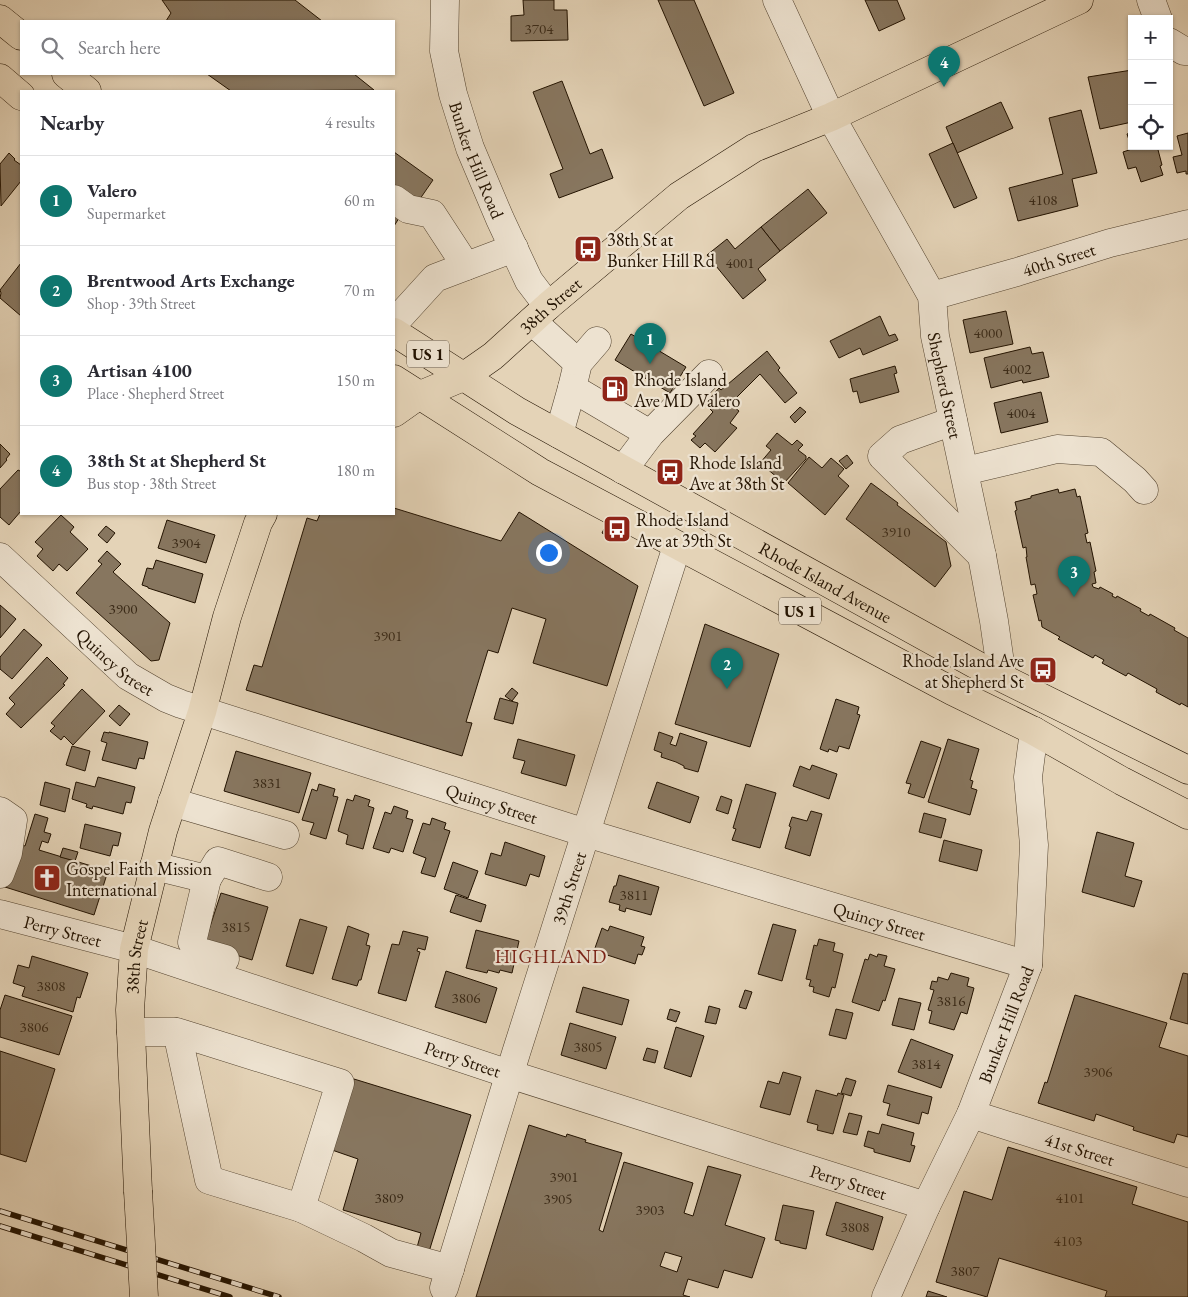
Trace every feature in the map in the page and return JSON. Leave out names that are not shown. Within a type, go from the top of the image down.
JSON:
[{"type":"main road","name":"38th Street","points":[[395,412],[406,397],[463,376],[493,356],[679,196],[754,148],[831,117],[1079,0]]},
{"type":"main road","points":[[0,19],[20,35]]},
{"type":"main road","points":[[67,75],[86,90]]},
{"type":"main road","name":"Rhode Island Avenue","points":[[395,333],[508,406],[982,668],[1188,770]]},
{"type":"main road","name":"US 1","points":[[395,380],[406,397],[540,472],[952,691],[1034,731],[1122,781],[1188,815]]},
{"type":"main road","name":"38th Street","points":[[144,1297],[130,1010],[134,949],[162,831],[202,712],[227,617],[259,517]]},
{"type":"street","name":"Bunker Hill Road","points":[[445,0],[444,51],[453,94],[470,148],[529,281],[540,314],[575,376],[650,434]]},
{"type":"street","points":[[777,0],[831,117]]},
{"type":"street","points":[[1151,0],[1157,15]]},
{"type":"street","points":[[1173,44],[1184,51],[1188,51]]},
{"type":"street","name":"Shepherd Street","points":[[831,117],[932,296],[935,336],[982,556],[1002,677]]},
{"type":"street","points":[[395,200],[408,209],[432,214],[466,266]]},
{"type":"street","name":"40th Street","points":[[932,296],[1110,243],[1188,224]]},
{"type":"street","points":[[395,322],[435,278],[514,248]]},
{"type":"street","points":[[558,434],[575,376],[597,341]]},
{"type":"street","points":[[623,470],[650,434],[709,374]]},
{"type":"street","points":[[954,421],[900,440],[882,456],[982,556]]},
{"type":"street","points":[[964,471],[1057,449],[1101,452],[1135,480],[1144,490]]},
{"type":"street","name":"39th Street","points":[[301,1208],[391,1253],[447,1278],[509,1074],[677,546]]},
{"type":"street","name":"Quincy Street","points":[[0,558],[128,676],[166,698],[202,712],[586,833],[1028,965]]},
{"type":"street","name":"Bunker Hill Road","points":[[886,1297],[926,1206],[971,1114],[1028,965],[1034,846],[1028,777],[1034,731]]},
{"type":"street","points":[[172,802],[285,835]]},
{"type":"street","points":[[0,811],[13,820],[8,852],[0,874]]},
{"type":"street","points":[[226,959],[197,951],[192,942],[207,878],[218,861],[268,877]]},
{"type":"street","points":[[154,866],[207,878]]},
{"type":"street","name":"Perry Street","points":[[0,914],[134,949],[509,1074],[926,1206]]},
{"type":"street","points":[[131,1032],[177,1032],[340,1083],[301,1208],[210,1180],[177,1032]]},
{"type":"street","name":"41st Street","points":[[971,1114],[1188,1183]]},
{"type":"building","points":[[162,0],[295,0],[321,20],[167,20],[171,13]]},
{"type":"building","points":[[523,0],[554,0],[554,10],[567,10],[568,40],[511,41],[511,16],[524,15]]},
{"type":"building","points":[[658,0],[694,0],[734,93],[704,106]]},
{"type":"building","points":[[865,0],[897,0],[905,19],[879,31]]},
{"type":"building","points":[[1128,71],[1128,123],[1100,129],[1088,77]]},
{"type":"building","points":[[208,75],[355,75],[374,90],[230,90]]},
{"type":"building","points":[[562,81],[590,154],[602,149],[613,178],[559,198],[550,174],[563,169],[533,92]]},
{"type":"building","points":[[1001,102],[1013,128],[957,153],[946,127]]},
{"type":"building","points":[[1081,110],[1097,173],[1072,179],[1078,206],[1018,221],[1009,188],[1063,174],[1049,118]]},
{"type":"building","points":[[1188,133],[1188,174],[1186,174],[1186,171],[1177,173],[1173,157],[1182,155],[1177,136]]},
{"type":"building","points":[[953,143],[977,198],[954,208],[929,154]]},
{"type":"building","points":[[1129,150],[1158,150],[1163,175],[1141,182],[1136,167],[1128,169],[1123,152]]},
{"type":"building","points":[[9,153],[20,164],[20,182],[1,206],[0,164]]},
{"type":"building","points":[[395,153],[433,180],[413,209],[395,196]]},
{"type":"building","points":[[808,189],[827,213],[780,251],[761,227]]},
{"type":"building","points":[[395,208],[401,215],[395,224]]},
{"type":"building","points":[[761,227],[780,251],[758,269],[766,280],[743,299],[707,255],[727,239],[735,249]]},
{"type":"building","points":[[20,264],[20,315],[0,298],[0,290]]},
{"type":"building","points":[[1006,311],[1013,344],[970,353],[963,320]]},
{"type":"building","points":[[880,316],[889,336],[895,334],[898,340],[863,355],[860,348],[839,358],[830,341]]},
{"type":"building","points":[[631,334],[686,367],[670,393],[615,360]]},
{"type":"building","points":[[1030,347],[1032,354],[1043,352],[1049,377],[1023,383],[1022,380],[991,388],[984,358]]},
{"type":"building","points":[[767,351],[780,368],[778,370],[797,393],[785,403],[760,374],[730,404],[739,411],[730,423],[737,428],[715,452],[705,443],[700,448],[691,440],[696,436],[693,434],[713,412],[705,404],[719,388],[721,390]]},
{"type":"building","points":[[895,366],[897,373],[894,374],[899,392],[860,403],[857,391],[853,392],[850,379]]},
{"type":"building","points":[[1041,392],[1048,422],[1001,433],[994,403]]},
{"type":"building","points":[[800,407],[806,412],[795,423],[790,417]]},
{"type":"building","points":[[777,433],[792,445],[797,440],[803,445],[798,450],[806,456],[806,459],[784,483],[760,463],[771,450],[766,446]]},
{"type":"building","points":[[0,444],[10,454],[0,468]]},
{"type":"building","points":[[847,455],[853,463],[846,469],[839,461]]},
{"type":"building","points":[[809,457],[822,468],[831,458],[844,469],[838,476],[849,486],[825,515],[788,483]]},
{"type":"building","points":[[18,470],[20,471],[20,512],[9,525],[0,517],[0,489]]},
{"type":"building","points":[[871,483],[946,542],[951,566],[935,587],[846,519]]},
{"type":"building","points":[[1058,489],[1059,493],[1075,489],[1077,497],[1080,496],[1088,533],[1085,534],[1087,543],[1090,542],[1096,571],[1094,572],[1096,583],[1092,584],[1093,587],[1099,589],[1100,587],[1113,594],[1112,596],[1116,598],[1117,596],[1141,609],[1140,611],[1149,616],[1150,614],[1175,628],[1174,630],[1188,638],[1188,707],[1181,703],[1180,705],[1156,692],[1157,689],[1128,673],[1126,676],[1102,663],[1104,660],[1095,655],[1093,658],[1058,639],[1060,637],[1042,627],[1033,595],[1037,594],[1035,584],[1031,585],[1026,547],[1023,548],[1015,511],[1017,510],[1015,502]]},
{"type":"building","points":[[395,508],[501,541],[519,512],[638,586],[607,686],[533,663],[546,619],[512,608],[498,653],[488,650],[466,722],[472,723],[462,756],[246,690],[254,665],[262,667],[307,518],[317,521],[320,515],[395,515]]},
{"type":"building","points":[[61,515],[74,527],[70,532],[88,549],[67,571],[59,564],[53,571],[37,556],[43,549],[35,542]]},
{"type":"building","points":[[167,520],[215,535],[206,563],[158,548]]},
{"type":"building","points":[[106,526],[115,533],[107,543],[98,535]]},
{"type":"building","points":[[604,529],[616,535],[614,539],[602,533]]},
{"type":"building","points":[[107,551],[121,564],[113,572],[170,623],[159,660],[151,661],[76,593],[102,564],[98,561]]},
{"type":"building","points":[[156,560],[203,574],[195,603],[142,585],[147,568],[153,569]]},
{"type":"building","points":[[0,605],[16,619],[0,638]]},
{"type":"building","points":[[705,624],[779,654],[750,747],[675,724]]},
{"type":"building","points":[[24,629],[42,645],[12,679],[0,669],[0,657]]},
{"type":"building","points":[[47,657],[68,678],[63,684],[65,685],[21,728],[6,714],[15,704],[9,698]]},
{"type":"building","points":[[512,688],[518,693],[512,701],[505,696]]},
{"type":"building","points":[[82,689],[105,711],[73,745],[64,736],[61,740],[50,731],[55,726],[51,723]]},
{"type":"building","points":[[500,698],[518,703],[513,724],[494,719]]},
{"type":"building","points":[[836,699],[859,707],[857,714],[860,715],[849,749],[839,746],[837,752],[829,749],[828,752],[820,749]]},
{"type":"building","points":[[119,705],[130,714],[120,726],[109,716]]},
{"type":"building","points":[[104,732],[148,742],[144,759],[139,758],[136,769],[102,760],[107,743],[101,741]]},
{"type":"building","points":[[659,732],[673,737],[670,744],[676,746],[680,733],[707,742],[698,772],[684,768],[684,766],[676,762],[661,757],[662,753],[654,750]]},
{"type":"building","points":[[518,739],[575,755],[566,786],[521,773],[525,761],[513,758]]},
{"type":"building","points":[[948,739],[979,749],[970,780],[973,781],[971,788],[977,790],[970,815],[928,802]]},
{"type":"building","points":[[921,741],[941,748],[924,798],[908,793],[911,784],[906,783]]},
{"type":"building","points":[[72,746],[90,751],[85,771],[66,765]]},
{"type":"building","points":[[236,751],[311,773],[299,813],[224,791]]},
{"type":"building","points":[[812,765],[837,774],[829,799],[793,786],[800,766],[810,770]]},
{"type":"building","points":[[98,777],[135,787],[131,803],[126,802],[123,814],[93,806],[92,809],[86,807],[87,804],[72,799],[76,782],[95,787]]},
{"type":"building","points":[[45,782],[70,789],[65,812],[40,805]]},
{"type":"building","points":[[657,782],[699,797],[690,823],[648,808]]},
{"type":"building","points":[[319,784],[335,789],[333,796],[338,797],[326,839],[310,834],[314,823],[302,820],[312,789],[317,791]]},
{"type":"building","points":[[746,784],[776,793],[760,848],[732,840],[736,829],[733,828]]},
{"type":"building","points":[[355,795],[370,800],[368,806],[374,808],[363,849],[346,844],[348,835],[338,831],[347,799],[353,801]]},
{"type":"building","points":[[721,796],[732,800],[728,814],[716,810]]},
{"type":"building","points":[[394,806],[408,811],[406,818],[413,820],[403,852],[391,848],[389,853],[373,848],[385,812],[391,814]]},
{"type":"building","points":[[811,811],[822,814],[810,856],[785,848],[792,817],[807,821]]},
{"type":"building","points":[[924,813],[946,819],[941,838],[919,832]]},
{"type":"building","points":[[35,814],[48,818],[44,832],[51,834],[48,843],[42,841],[39,850],[108,871],[94,915],[5,887],[16,854],[13,843],[25,846]]},
{"type":"building","points":[[432,818],[446,823],[444,829],[450,831],[435,877],[421,873],[426,858],[413,853],[423,823],[430,825]]},
{"type":"building","points":[[85,824],[121,833],[118,846],[113,845],[110,856],[80,848]]},
{"type":"building","points":[[1097,832],[1134,843],[1125,876],[1142,881],[1134,907],[1082,892]]},
{"type":"building","points":[[944,840],[982,850],[977,871],[939,861]]},
{"type":"building","points":[[505,842],[545,856],[539,877],[530,874],[526,886],[485,874],[491,853],[501,856]]},
{"type":"building","points":[[63,848],[78,852],[75,861],[60,857]]},
{"type":"building","points":[[453,862],[478,871],[468,898],[444,889]]},
{"type":"building","points":[[619,875],[659,887],[651,915],[626,908],[625,912],[619,910],[620,905],[609,902]]},
{"type":"building","points":[[221,893],[268,907],[252,960],[204,945]]},
{"type":"building","points":[[456,895],[486,905],[481,922],[450,912]]},
{"type":"building","points":[[300,919],[327,927],[313,974],[286,966]]},
{"type":"building","points":[[773,924],[796,930],[782,981],[758,974]]},
{"type":"building","points":[[348,926],[369,934],[366,945],[370,946],[361,980],[359,980],[357,986],[332,979]]},
{"type":"building","points":[[610,926],[644,937],[641,946],[645,947],[642,955],[638,954],[635,964],[601,953],[602,951],[595,948],[602,928],[608,931]]},
{"type":"building","points":[[476,930],[519,941],[512,973],[500,970],[499,973],[488,970],[487,973],[466,968]]},
{"type":"building","points":[[403,931],[428,937],[425,950],[418,948],[417,951],[420,952],[406,1001],[378,993],[392,944],[399,945]]},
{"type":"building","points":[[819,939],[835,943],[833,951],[843,954],[835,988],[832,987],[829,997],[813,992],[814,987],[809,986],[811,980],[806,979],[814,945],[817,946]]},
{"type":"building","points":[[870,954],[877,957],[878,954],[887,956],[884,966],[895,969],[885,1001],[883,1000],[879,1011],[852,1002],[865,959],[868,960]]},
{"type":"building","points":[[32,956],[88,973],[80,998],[77,997],[73,1012],[22,996],[25,987],[13,983],[18,965],[29,968]]},
{"type":"building","points":[[446,971],[497,988],[486,1023],[435,1007]]},
{"type":"building","points":[[951,973],[969,978],[967,986],[974,988],[967,1014],[961,1012],[954,1030],[929,1023],[932,1011],[928,1010],[934,990],[930,989],[932,981],[937,982],[938,977],[948,980]]},
{"type":"building","points":[[1183,973],[1188,974],[1188,1024],[1170,1019]]},
{"type":"building","points":[[583,987],[629,1000],[622,1025],[576,1012]]},
{"type":"building","points":[[745,990],[752,992],[746,1009],[739,1007]]},
{"type":"building","points":[[5,995],[72,1016],[59,1055],[0,1037],[0,1010]]},
{"type":"building","points":[[1075,995],[1167,1023],[1159,1047],[1188,1056],[1188,1137],[1177,1134],[1174,1143],[1133,1130],[1134,1127],[1096,1114],[1094,1121],[1038,1103],[1045,1082],[1047,1083]]},
{"type":"building","points":[[899,998],[921,1003],[914,1030],[892,1025]]},
{"type":"building","points":[[709,1006],[720,1009],[716,1024],[705,1022]]},
{"type":"building","points":[[670,1009],[680,1012],[676,1022],[667,1019]]},
{"type":"building","points":[[836,1009],[853,1013],[846,1039],[829,1035]]},
{"type":"building","points":[[570,1023],[616,1037],[606,1069],[561,1055]]},
{"type":"building","points":[[676,1027],[704,1036],[691,1077],[664,1068]]},
{"type":"building","points":[[911,1039],[953,1055],[941,1088],[898,1072]]},
{"type":"building","points":[[647,1048],[658,1051],[655,1063],[643,1060]]},
{"type":"building","points":[[0,1051],[55,1069],[26,1162],[0,1154]]},
{"type":"building","points":[[783,1072],[801,1077],[790,1115],[760,1107],[768,1081],[779,1084]]},
{"type":"building","points":[[846,1078],[856,1081],[851,1096],[841,1093]]},
{"type":"building","points":[[354,1079],[471,1115],[428,1255],[416,1251],[421,1233],[343,1210],[358,1159],[332,1150]]},
{"type":"building","points":[[888,1085],[932,1097],[928,1114],[922,1112],[919,1124],[887,1115],[890,1104],[883,1102]]},
{"type":"building","points":[[816,1090],[837,1096],[838,1093],[844,1095],[833,1134],[817,1130],[818,1125],[807,1122]]},
{"type":"building","points":[[849,1113],[862,1116],[857,1135],[843,1132]]},
{"type":"building","points":[[882,1124],[914,1133],[911,1145],[915,1146],[910,1162],[874,1152],[874,1149],[864,1146],[868,1131],[879,1134]]},
{"type":"building","points":[[529,1125],[566,1137],[567,1134],[586,1140],[585,1142],[622,1153],[599,1230],[603,1232],[624,1162],[693,1183],[684,1213],[693,1216],[708,1166],[741,1175],[725,1225],[765,1238],[752,1278],[724,1270],[718,1288],[688,1279],[683,1295],[690,1297],[476,1297]],"holes":[[[665,1252],[682,1257],[677,1272],[660,1266]]]},
{"type":"building","points":[[1008,1147],[1137,1187],[1132,1204],[1188,1222],[1188,1297],[1105,1297],[1107,1291],[999,1258],[987,1297],[936,1282],[964,1191],[992,1200]]},
{"type":"building","points":[[836,1202],[883,1217],[873,1250],[826,1235]]},
{"type":"building","points":[[783,1205],[814,1211],[806,1249],[775,1240]]},
{"type":"building","points":[[928,1291],[947,1297],[926,1297]]},
{"type":"railway","points":[[0,1211],[279,1297]]},
{"type":"railway","points":[[0,1226],[230,1297]]},
{"type":"place","name":"38th St at Shepherd St","points":[[944,87]]},
{"type":"place","name":"38th St at Bunker Hill Rd","points":[[588,249]]},
{"type":"place","name":"Valero","points":[[650,364]]},
{"type":"place","name":"Rhode Island Ave MD Valero","points":[[615,389]]},
{"type":"place","name":"Rhode Island Ave at 38th St","points":[[670,472]]},
{"type":"place","name":"Rhode Island Ave at 39th St","points":[[617,529]]},
{"type":"place","name":"Artisan 4100","points":[[1074,597]]},
{"type":"place","name":"Rhode Island Ave at Shepherd St","points":[[1043,670]]},
{"type":"place","name":"Brentwood Arts Exchange","points":[[727,689]]},
{"type":"place","name":"Gospel Faith Mission International","points":[[47,878]]},
{"type":"district","name":"HIGHLAND","points":[[551,956]]}]
